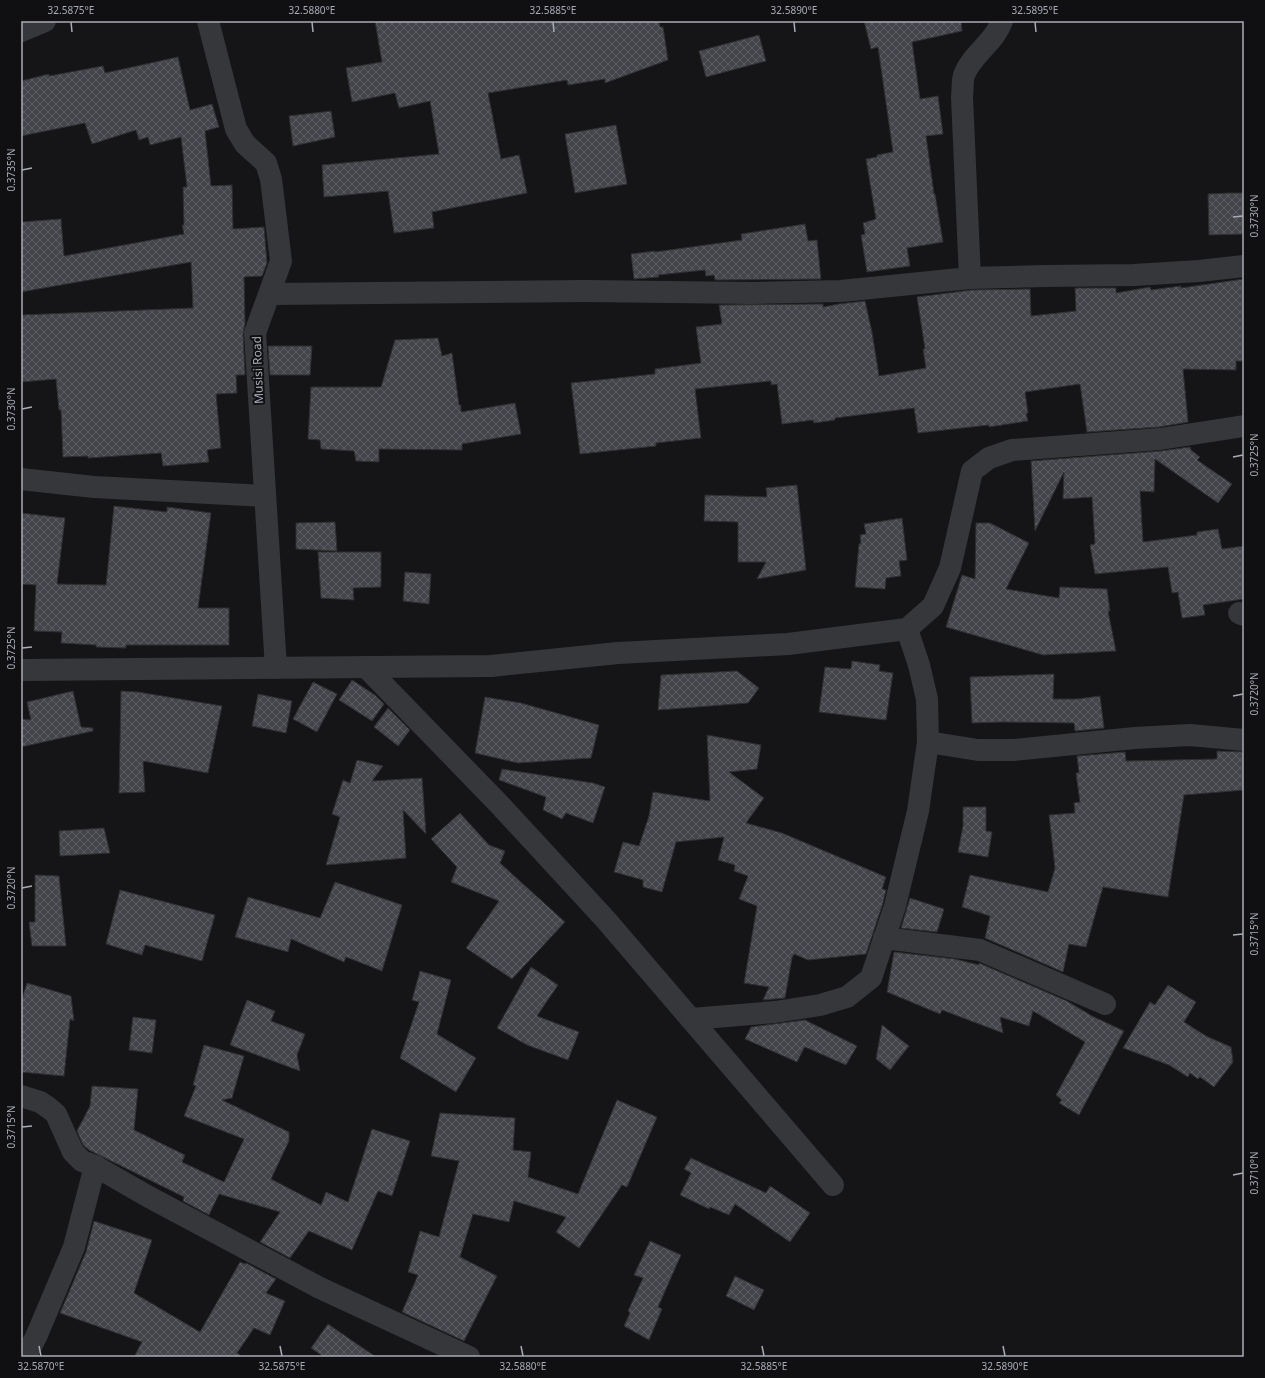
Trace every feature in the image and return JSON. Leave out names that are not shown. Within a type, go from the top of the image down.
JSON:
[{"type":"street","points":[[21,31],[44,21]]},
{"type":"street","name":"Musisi Road","points":[[208,21],[236,130],[245,144],[266,163],[271,179],[281,261],[255,333],[276,668]]},
{"type":"street","points":[[970,278],[962,97],[963,76],[970,63],[992,39],[1002,21]]},
{"type":"street","points":[[270,294],[585,291],[752,293],[834,291],[970,278],[1134,276],[1199,272],[1244,266]]},
{"type":"street","points":[[21,670],[491,666],[618,653],[788,644],[907,629],[932,606],[950,568],[972,471],[989,458],[1012,450],[1160,439],[1244,426]]},
{"type":"street","points":[[21,479],[94,487],[265,496]]},
{"type":"street","points":[[691,1019],[775,1012],[820,1005],[848,998],[871,978],[895,906],[918,812],[928,742],[926,699],[919,665],[907,629]]},
{"type":"street","points":[[366,667],[520,826],[606,920],[833,1184]]},
{"type":"street","points":[[928,742],[978,750],[1014,750],[1135,738],[1182,736],[1244,740]]},
{"type":"street","points":[[884,938],[980,950],[1105,1004]]},
{"type":"street","points":[[21,1096],[40,1102],[56,1114],[73,1152],[82,1161],[95,1166],[149,1197],[320,1288],[470,1357]]},
{"type":"street","points":[[25,1357],[36,1337],[74,1247],[95,1166]]},
{"type":"building","points":[[375,21],[659,21],[660,27],[663,27],[668,60],[605,83],[605,79],[568,85],[567,80],[488,93],[501,159],[519,155],[527,193],[432,212],[434,228],[394,233],[388,191],[324,197],[322,165],[439,154],[430,101],[399,108],[395,93],[352,102],[346,68],[382,62]]},
{"type":"building","points":[[864,21],[961,21],[962,31],[912,42],[920,99],[938,96],[943,134],[926,136],[934,194],[943,242],[907,248],[910,266],[867,272],[861,235],[865,234],[863,223],[876,219],[866,159],[893,152],[878,47],[871,49]]},
{"type":"building","points":[[759,35],[766,61],[706,77],[699,51]]},
{"type":"building","points":[[178,57],[190,110],[212,104],[219,127],[205,131],[211,186],[232,185],[233,229],[264,227],[267,263],[262,276],[244,277],[245,323],[243,334],[245,375],[236,375],[237,393],[216,394],[221,448],[207,450],[209,462],[163,466],[161,453],[88,458],[88,456],[63,457],[61,410],[59,410],[56,379],[21,382],[21,315],[193,308],[191,262],[21,292],[21,222],[61,219],[64,256],[184,234],[182,225],[184,225],[183,187],[187,187],[181,137],[150,145],[148,137],[139,140],[136,130],[92,144],[85,123],[21,136],[21,81],[49,74],[49,76],[103,66],[105,73]]},
{"type":"building","points":[[331,111],[335,137],[293,146],[289,116]]},
{"type":"building","points":[[616,125],[627,184],[575,193],[565,134]]},
{"type":"building","points":[[1244,193],[1244,234],[1209,235],[1208,194]]},
{"type":"building","points":[[805,224],[808,241],[817,240],[821,279],[715,280],[714,275],[706,276],[705,270],[634,279],[631,254],[742,240],[741,234]]},
{"type":"building","points":[[1244,279],[1244,361],[1236,361],[1236,370],[1183,369],[1188,422],[1159,427],[1087,432],[1080,384],[1025,392],[1028,413],[1026,414],[1028,421],[989,427],[989,425],[918,433],[914,408],[835,418],[835,420],[814,423],[813,420],[782,424],[777,384],[771,385],[771,381],[695,389],[701,438],[656,443],[656,446],[580,454],[571,383],[655,374],[655,369],[701,363],[696,327],[722,324],[719,305],[823,304],[823,307],[865,301],[879,376],[926,368],[923,349],[925,349],[917,297],[972,290],[1030,289],[1031,316],[1076,311],[1075,288],[1116,288],[1116,293],[1150,287],[1151,290],[1181,286],[1181,288]]},
{"type":"building","points":[[438,338],[442,356],[452,353],[461,412],[515,403],[521,434],[462,444],[462,450],[379,449],[379,462],[356,461],[354,451],[321,449],[320,440],[308,439],[311,387],[381,387],[395,340]]},
{"type":"building","points":[[268,346],[312,346],[310,375],[270,375]]},
{"type":"building","points":[[1190,447],[1191,450],[1200,457],[1197,460],[1232,484],[1218,503],[1155,459],[1154,492],[1140,491],[1143,542],[1197,535],[1197,532],[1218,529],[1222,549],[1244,546],[1244,599],[1203,605],[1205,615],[1182,618],[1178,592],[1172,593],[1168,567],[1095,574],[1090,545],[1095,544],[1092,497],[1063,499],[1064,472],[1035,531],[1031,461],[1161,451]]},
{"type":"building","points":[[797,485],[806,570],[757,579],[766,562],[738,562],[738,522],[704,521],[705,495],[767,497],[766,488]]},
{"type":"building","points":[[114,506],[167,512],[167,507],[211,513],[198,608],[229,608],[229,645],[126,645],[126,648],[96,647],[96,645],[61,643],[62,632],[34,631],[36,585],[21,584],[21,513],[65,518],[57,584],[106,585]]},
{"type":"building","points":[[902,518],[907,560],[899,561],[901,576],[886,578],[885,589],[855,587],[859,544],[861,543],[860,535],[866,534],[864,524]]},
{"type":"building","points":[[335,522],[337,551],[296,549],[296,523]]},
{"type":"building","points":[[976,523],[990,523],[1029,543],[1006,589],[1059,598],[1060,587],[1107,589],[1110,611],[1108,611],[1116,651],[1043,655],[946,627],[962,575],[975,579]]},
{"type":"building","points":[[318,552],[381,552],[381,587],[353,588],[354,600],[321,598]]},
{"type":"building","points":[[405,572],[431,574],[429,604],[403,601]]},
{"type":"building","points":[[852,661],[880,665],[879,671],[893,673],[886,720],[819,712],[825,667],[851,669]]},
{"type":"building","points":[[737,671],[759,688],[748,703],[658,710],[661,675]]},
{"type":"building","points":[[1054,674],[1053,699],[1077,699],[1100,696],[1104,728],[1075,731],[1074,723],[972,723],[970,677]]},
{"type":"building","points":[[352,680],[375,695],[384,704],[372,721],[339,700]]},
{"type":"building","points":[[313,682],[337,694],[317,732],[293,719]]},
{"type":"building","points":[[73,691],[81,727],[93,728],[93,731],[21,747],[21,719],[31,720],[27,702]]},
{"type":"building","points":[[121,691],[138,692],[222,706],[208,773],[143,761],[145,792],[119,793]]},
{"type":"building","points":[[258,694],[292,701],[286,733],[252,726]]},
{"type":"building","points":[[485,697],[521,703],[599,725],[591,758],[518,763],[475,753]]},
{"type":"building","points":[[388,708],[410,730],[398,746],[374,727]]},
{"type":"building","points":[[707,735],[761,745],[757,769],[729,772],[764,798],[746,823],[782,833],[886,877],[882,889],[886,890],[883,903],[866,954],[808,960],[794,954],[785,998],[763,1000],[769,987],[744,983],[757,906],[739,899],[748,876],[734,871],[735,865],[718,860],[724,837],[676,842],[662,892],[643,887],[643,880],[614,872],[623,842],[639,846],[649,816],[653,792],[710,801]]},
{"type":"building","points":[[1217,751],[1244,752],[1244,790],[1184,795],[1168,897],[1103,887],[1086,947],[1069,944],[1063,972],[985,938],[990,916],[962,907],[970,875],[1048,892],[1055,868],[1049,815],[1075,813],[1074,803],[1080,802],[1076,773],[1079,773],[1077,756],[1125,752],[1126,761],[1217,759]]},
{"type":"building","points":[[357,760],[383,766],[372,781],[422,778],[426,834],[403,810],[406,858],[326,865],[340,817],[332,814],[343,780],[350,783]]},
{"type":"building","points":[[502,769],[593,783],[605,787],[593,823],[566,813],[562,819],[543,810],[546,797],[499,780]]},
{"type":"building","points":[[963,807],[986,807],[986,831],[992,832],[988,857],[958,852],[963,826]]},
{"type":"building","points":[[460,813],[489,845],[505,851],[500,863],[565,922],[512,979],[466,948],[499,901],[451,882],[457,867],[431,839]]},
{"type":"building","points":[[104,828],[110,853],[60,856],[59,831]]},
{"type":"building","points":[[35,875],[59,876],[66,946],[32,946],[29,922],[35,922]]},
{"type":"building","points":[[335,882],[402,905],[382,971],[346,957],[344,962],[291,939],[288,952],[235,937],[248,897],[320,918]]},
{"type":"building","points":[[120,890],[215,915],[202,961],[145,945],[142,955],[106,944]]},
{"type":"building","points":[[910,898],[944,909],[937,932],[901,928]]},
{"type":"building","points":[[894,952],[955,959],[979,965],[979,963],[1067,1001],[1092,1016],[1124,1031],[1079,1115],[1059,1103],[1062,1100],[1056,1095],[1085,1042],[1033,1011],[1029,1026],[1000,1017],[1003,1033],[942,1010],[940,1014],[887,992]]},
{"type":"building","points":[[531,967],[558,985],[537,1016],[579,1032],[568,1060],[527,1045],[497,1028]]},
{"type":"building","points":[[420,971],[451,980],[437,1034],[476,1058],[456,1092],[400,1058],[419,1002],[412,1000]]},
{"type":"building","points":[[27,983],[71,996],[74,1021],[70,1019],[64,1076],[21,1072],[21,1002]]},
{"type":"building","points":[[1168,985],[1196,1002],[1184,1022],[1206,1036],[1231,1047],[1233,1062],[1214,1087],[1200,1077],[1198,1079],[1190,1073],[1188,1077],[1169,1065],[1123,1048],[1150,1002],[1155,1005]]},
{"type":"building","points":[[247,1000],[275,1011],[271,1021],[305,1034],[297,1055],[300,1071],[230,1045]]},
{"type":"building","points":[[133,1017],[156,1020],[152,1053],[129,1050]]},
{"type":"building","points":[[805,1020],[857,1046],[846,1065],[805,1047],[797,1062],[745,1039],[751,1027]]},
{"type":"building","points":[[882,1025],[909,1046],[890,1070],[876,1059]]},
{"type":"building","points":[[204,1045],[244,1056],[232,1098],[222,1100],[289,1132],[289,1141],[271,1179],[321,1205],[326,1192],[348,1202],[372,1129],[410,1141],[392,1196],[378,1191],[352,1250],[309,1231],[290,1258],[260,1242],[280,1212],[219,1194],[209,1215],[183,1201],[184,1197],[89,1150],[83,1145],[77,1131],[90,1106],[92,1086],[138,1089],[134,1130],[185,1155],[182,1162],[224,1182],[244,1139],[184,1116],[196,1086],[193,1085]]},
{"type":"building","points":[[617,1100],[657,1117],[627,1187],[622,1185],[579,1248],[556,1232],[566,1217],[514,1201],[509,1222],[473,1214],[460,1257],[497,1276],[464,1341],[402,1312],[418,1275],[408,1272],[420,1231],[439,1237],[459,1161],[431,1156],[440,1113],[515,1118],[513,1150],[531,1152],[528,1177],[578,1194]]},
{"type":"building","points":[[691,1158],[766,1193],[770,1186],[810,1213],[790,1242],[735,1204],[729,1215],[710,1207],[709,1209],[680,1195],[691,1173],[684,1169]]},
{"type":"building","points":[[94,1221],[152,1240],[134,1293],[200,1332],[240,1262],[246,1263],[276,1279],[266,1293],[285,1301],[270,1335],[254,1328],[237,1353],[243,1357],[134,1357],[142,1342],[60,1313],[86,1252]]},
{"type":"building","points":[[650,1241],[681,1255],[658,1307],[662,1309],[649,1340],[624,1326],[630,1313],[628,1311],[643,1278],[634,1275]]},
{"type":"building","points":[[735,1276],[764,1290],[754,1310],[726,1296]]},
{"type":"building","points":[[328,1324],[376,1357],[324,1357],[311,1348]]}]
